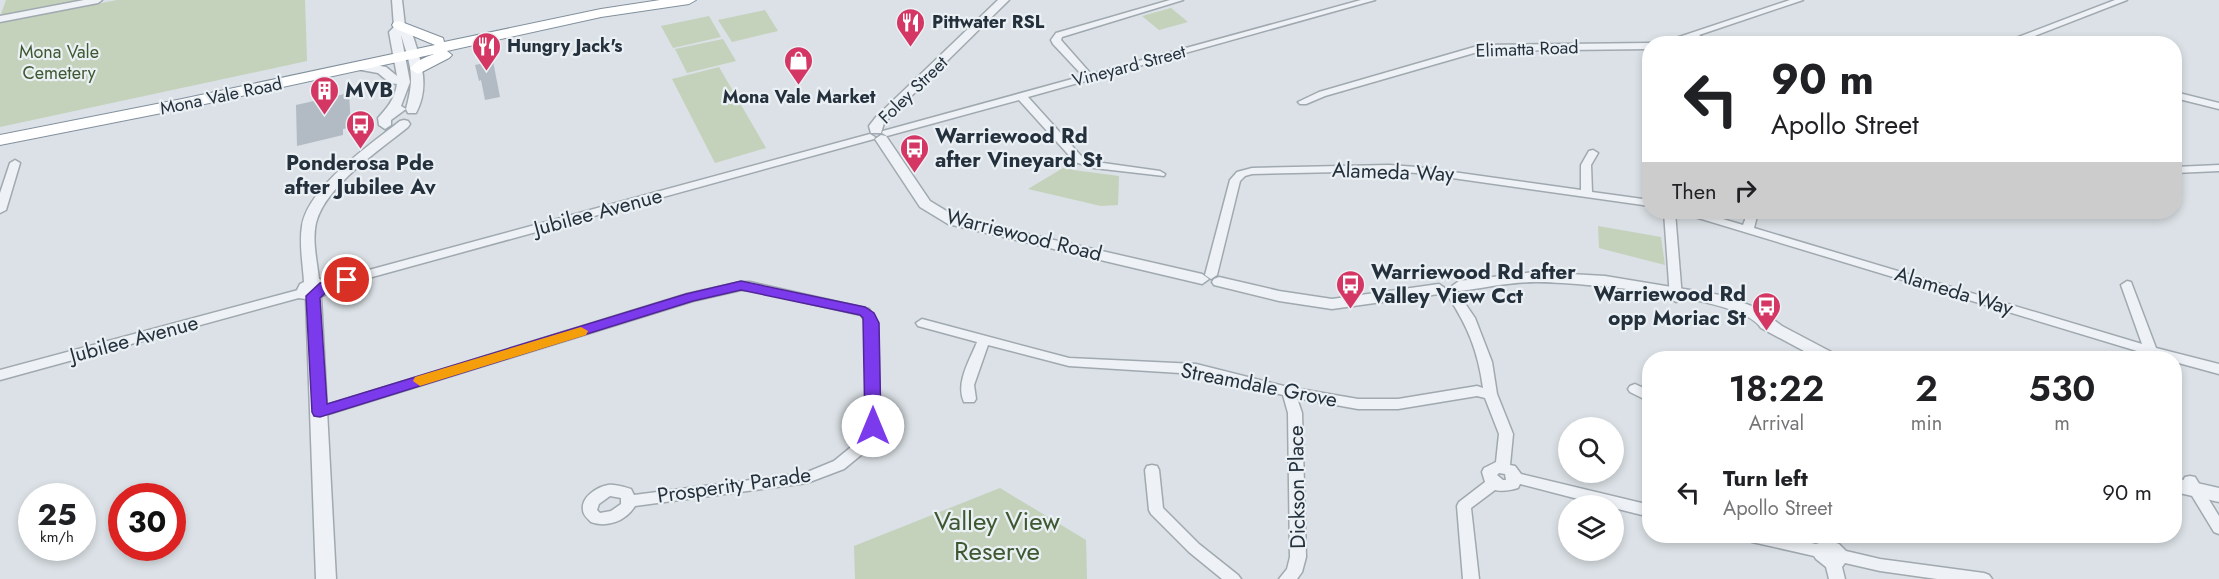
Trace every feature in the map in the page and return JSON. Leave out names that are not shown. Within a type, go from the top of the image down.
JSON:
[{"type":"highway","name":"Mona Vale Road","points":[[0,140],[360,66],[438,41],[631,0]]},
{"type":"highway","name":"Mona Vale Road","points":[[0,134],[601,13],[689,0]]},
{"type":"highway","points":[[399,26],[409,26],[422,36],[438,41]]},
{"type":"highway","points":[[418,69],[433,59],[485,38]]},
{"type":"street","points":[[0,19],[98,0]]},
{"type":"street","points":[[397,0],[399,26],[395,32],[405,52],[418,69],[418,86],[412,110]]},
{"type":"street","name":"Foley Street","points":[[879,135],[875,126],[880,120],[1004,0]]},
{"type":"street","points":[[1089,77],[1058,44],[1056,40],[1059,35],[1179,0]]},
{"type":"street","name":"Vineyard Street","points":[[879,135],[1371,0]]},
{"type":"street","points":[[1685,36],[1799,0]]},
{"type":"street","points":[[2025,36],[2122,0]]},
{"type":"street","points":[[1691,34],[1695,36]]},
{"type":"street","name":"Elimatta Road","points":[[1303,102],[1338,89],[1474,49],[1642,46]]},
{"type":"street","points":[[376,145],[377,139],[402,95],[405,52]]},
{"type":"street","points":[[360,66],[382,70],[394,80],[404,82]]},
{"type":"street","points":[[1021,96],[1079,160],[1094,165],[1160,174]]},
{"type":"street","points":[[2182,97],[2219,106]]},
{"type":"street","points":[[388,118],[412,110]]},
{"type":"street","points":[[326,579],[320,412],[308,238],[309,224],[315,207],[330,187],[376,145],[388,139],[416,116],[412,110]]},
{"type":"street","points":[[388,118],[404,124]]},
{"type":"street","name":"Warriewood Road","points":[[879,135],[925,204],[953,221],[1211,278],[1289,298],[1332,304],[1451,291],[1524,277],[1580,279],[1676,295],[1734,309],[1775,327],[1817,351]]},
{"type":"street","name":"Jubilee Avenue","points":[[0,375],[879,135]]},
{"type":"street","points":[[1587,194],[1586,165],[1593,153]]},
{"type":"street","points":[[0,210],[15,163]]},
{"type":"street","name":"Alameda Way","points":[[1211,278],[1233,184],[1237,177],[1246,173],[1401,168],[1642,202]]},
{"type":"street","points":[[2182,171],[2219,168]]},
{"type":"street","points":[[1670,219],[1676,295]]},
{"type":"street","name":"Alameda Way","points":[[1715,219],[2151,351]]},
{"type":"street","points":[[1748,228],[1751,219]]},
{"type":"street","points":[[2127,285],[2151,351]]},
{"type":"street","name":"Prosperity Parade","points":[[320,412],[691,297],[734,287],[750,286],[865,312],[872,323],[873,426],[868,438],[851,456],[824,473],[807,478],[629,501]]},
{"type":"street","points":[[1451,291],[1469,318],[1486,362],[1490,394],[1506,434],[1503,467]]},
{"type":"street","name":"Streamdale Grove","points":[[922,323],[1069,362],[1196,369],[1288,392],[1358,404],[1398,404],[1477,391],[1490,394]]},
{"type":"street","points":[[969,399],[968,385],[984,340]]},
{"type":"street","name":"Alameda Way","points":[[2182,359],[2219,369]]},
{"type":"street","points":[[1635,389],[1642,393]]},
{"type":"street","name":"Dickson Place","points":[[1287,579],[1294,572],[1298,557],[1295,413],[1288,392]]},
{"type":"street","points":[[1516,478],[1514,484],[1508,486],[1494,483],[1489,472],[1493,468],[1503,467],[1510,470],[1516,478],[1642,509]]},
{"type":"street","points":[[1152,470],[1156,510],[1194,548],[1233,579]]},
{"type":"street","points":[[1471,579],[1464,506],[1494,483]]},
{"type":"street","points":[[2184,483],[2219,488]]},
{"type":"street","points":[[2184,483],[2219,495]]},
{"type":"street","points":[[2184,483],[2219,528]]},
{"type":"street","points":[[1824,544],[1839,552],[1838,579]]},
{"type":"street","points":[[1837,559],[1984,579]]},
{"type":"green space","points":[[6,0],[94,0],[0,17]]},
{"type":"green space","name":"Mona Vale Cemetery","points":[[117,0],[305,0],[307,61],[0,127],[0,23]]},
{"type":"green space","points":[[1171,8],[1188,22],[1159,30],[1142,16]]},
{"type":"green space","points":[[765,10],[778,31],[732,42],[718,20]]},
{"type":"green space","points":[[709,16],[721,37],[673,48],[661,26]]},
{"type":"green space","points":[[723,39],[736,61],[687,73],[675,49]]},
{"type":"green space","points":[[719,67],[766,148],[715,163],[672,79]]},
{"type":"green space","points":[[1068,165],[1073,170],[1119,176],[1118,205],[1101,206],[1028,189]]},
{"type":"green space","points":[[1598,226],[1661,237],[1665,265],[1599,248]]},
{"type":"green space","name":"Valley View Reserve","points":[[1000,488],[1086,540],[1087,579],[855,579],[854,546]]},
{"type":"building","points":[[493,61],[500,97],[485,100],[475,65]]},
{"type":"building","name":"MVB","points":[[349,93],[351,127],[343,129],[343,135],[297,146],[296,105]]},
{"type":"slow traffic","points":[[420,381],[581,331]]},
{"type":"place","name":"Pittwater RSL","points":[[911,48]]},
{"type":"place","name":"Hungry Jack's","points":[[486,72]]},
{"type":"place","name":"Mona Vale Market","points":[[799,86]]},
{"type":"place","name":"MVB","points":[[324,116]]},
{"type":"place","name":"Ponderosa Pde after Jubilee Av","points":[[360,150]]},
{"type":"place","name":"Warriewood Rd after Vineyard St","points":[[914,174]]},
{"type":"place","name":"Warriewood Rd after Valley View Cct","points":[[1350,310]]},
{"type":"place","name":"Warriewood Rd opp Moriac St","points":[[1767,332]]},
{"type":"route","points":[[347,280],[325,286],[313,296],[320,412],[691,297],[728,288],[750,286],[865,312],[870,316],[872,323],[873,426]]}]
